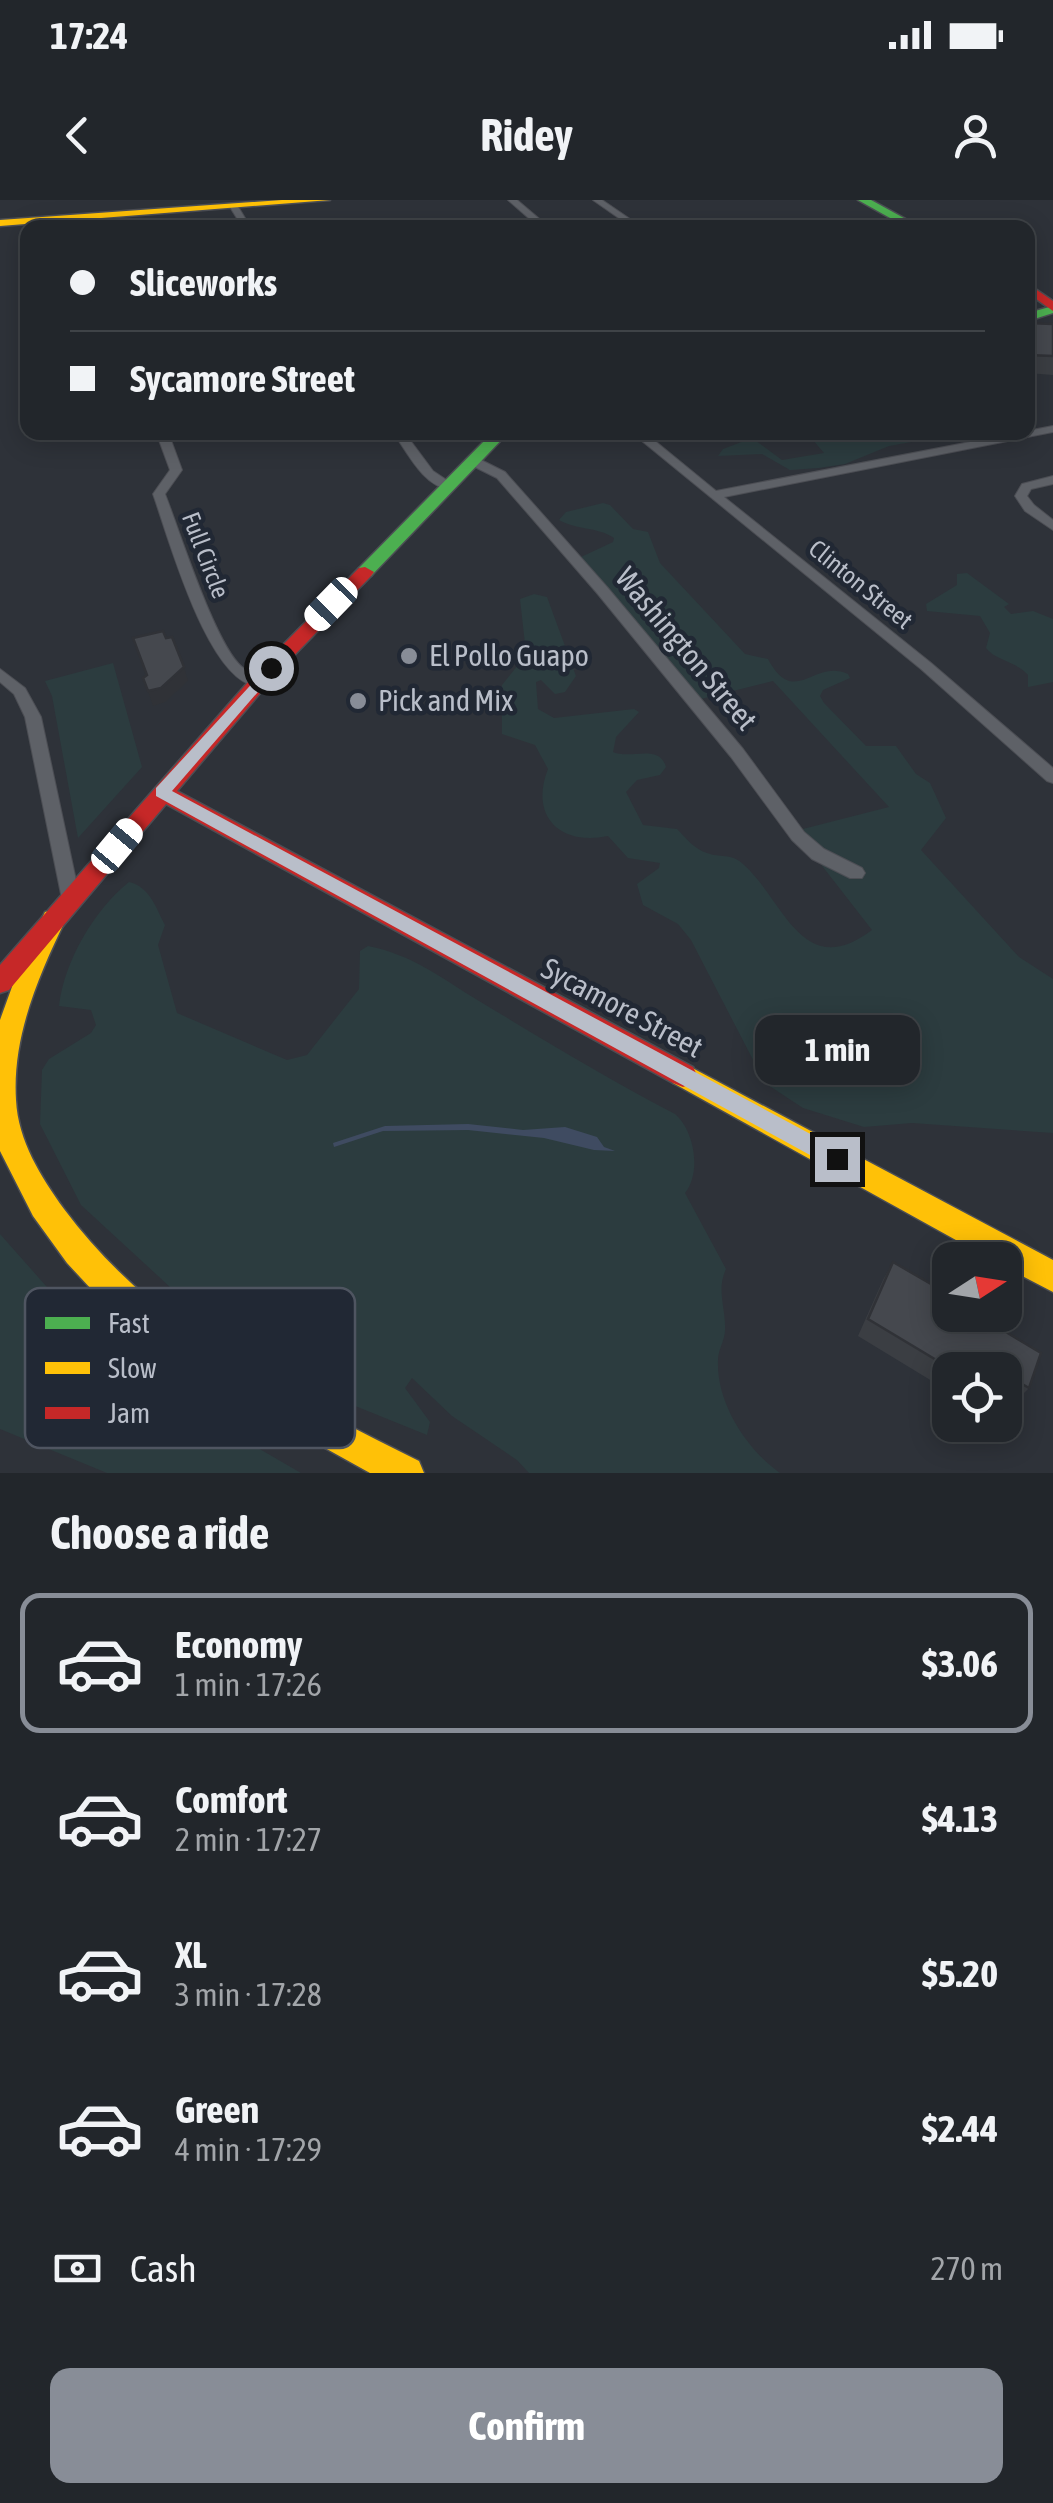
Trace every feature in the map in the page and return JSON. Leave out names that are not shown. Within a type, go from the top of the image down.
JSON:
[{"type":"main road","points":[[41,220],[325,200]]},
{"type":"main road","points":[[864,200],[902,220]]},
{"type":"main road","points":[[0,983],[9,966],[257,683],[494,440]]},
{"type":"main road","name":"Sycamore Street","points":[[162,792],[1053,1276]]},
{"type":"main road","points":[[54,919],[13,1019],[2,1080],[6,1122],[41,1205],[82,1260],[112,1288]]},
{"type":"main road","points":[[355,1446],[407,1473]]},
{"type":"street","points":[[512,200],[536,220]]},
{"type":"street","points":[[597,200],[627,220]]},
{"type":"street","points":[[234,206],[242,220]]},
{"type":"street","name":"Full Circle","points":[[165,440],[176,470],[158,494],[175,540],[224,656],[236,670],[257,683]]},
{"type":"street","points":[[404,440],[429,474],[447,486]]},
{"type":"street","name":"Clinton Street","points":[[646,440],[926,666],[1053,777]]},
{"type":"street","points":[[714,495],[987,440]]},
{"type":"street","name":"Washington Street","points":[[473,461],[501,475],[602,590],[737,753],[798,836],[830,862],[856,873]]},
{"type":"street","points":[[1053,480],[1026,487],[1021,496],[1028,508],[1053,526]]},
{"type":"street","points":[[0,674],[20,691],[33,717],[71,899]]},
{"type":"shaded area","points":[[747,440],[755,440],[782,460],[824,453],[813,440],[923,440],[819,468],[790,470],[762,454],[718,456],[723,449]]},
{"type":"shaded area","points":[[603,503],[610,505],[633,529],[648,532],[660,563],[745,654],[768,659],[778,673],[796,682],[825,672],[848,674],[850,678],[823,690],[820,696],[824,703],[866,746],[896,746],[916,774],[930,783],[946,818],[921,850],[1019,957],[1053,979],[1053,1133],[912,1123],[864,1127],[803,1108],[765,1083],[691,940],[678,924],[643,905],[637,884],[659,868],[660,863],[628,858],[608,836],[576,836],[553,824],[543,801],[548,769],[535,745],[502,734],[502,685],[518,665],[525,644],[520,599],[534,594],[547,597],[576,676],[565,692],[555,694],[541,680],[536,682],[538,709],[554,718],[634,709],[639,712],[616,737],[613,752],[651,754],[666,767],[660,775],[637,780],[626,792],[643,825],[677,829],[702,851],[739,861],[811,942],[828,947],[848,944],[872,930],[795,831],[889,807],[773,681],[701,699],[581,557],[614,538],[559,520],[566,512]]},
{"type":"shaded area","points":[[967,573],[1009,604],[1004,607],[1011,614],[1033,611],[1053,619],[1053,682],[1028,687],[1028,675],[1023,670],[986,648],[990,633],[980,616],[927,611],[926,604],[957,585],[957,574]]},
{"type":"shaded area","points":[[113,663],[142,767],[78,838],[52,696],[45,681]]},
{"type":"shaded area","points":[[129,882],[147,893],[155,905],[165,925],[158,945],[177,1013],[287,1060],[307,1055],[359,989],[360,951],[368,946],[426,968],[675,1114],[687,1130],[694,1152],[693,1174],[685,1193],[726,1269],[722,1292],[725,1334],[718,1360],[722,1392],[745,1438],[780,1473],[529,1473],[517,1460],[452,1416],[412,1378],[405,1388],[430,1422],[427,1435],[355,1406],[355,1288],[171,1288],[81,1205],[40,1124],[42,1070],[49,1059],[91,1033],[96,1025],[91,1010],[59,1006],[74,955],[93,922]]},
{"type":"shaded area","points":[[0,1234],[48,1288],[25,1288],[25,1439],[0,1429]]},
{"type":"shaded area","points":[[46,1448],[258,1448],[301,1473],[107,1473]]},
{"type":"water","points":[[468,1124],[523,1130],[565,1127],[597,1137],[604,1147],[615,1151],[468,1130],[383,1131],[334,1147],[333,1143],[385,1126]]},
{"type":"building","points":[[1035,323],[1053,324],[1053,356],[1035,355]]},
{"type":"building","points":[[163,631],[166,638],[172,637],[184,667],[161,688],[148,691],[143,678],[147,675],[133,638]]},
{"type":"building","points":[[893,1262],[932,1285],[932,1332],[1006,1332],[1041,1353],[1029,1388],[1022,1384],[1022,1352],[932,1352],[932,1357],[868,1319]]},
{"type":"traffic: fast","points":[[863,200],[902,220]]},
{"type":"traffic: fast","points":[[1035,315],[1052,309]]},
{"type":"traffic: fast","points":[[365,572],[494,440]]},
{"type":"traffic: slow","points":[[42,220],[325,200]]},
{"type":"traffic: slow","points":[[0,223],[20,222]]},
{"type":"traffic: slow","points":[[54,919],[10,1030],[3,1076],[4,1114],[22,1169],[44,1206],[78,1253],[111,1288]]},
{"type":"traffic: slow","points":[[683,1075],[1053,1277]]},
{"type":"traffic: slow","points":[[355,1446],[407,1473]]},
{"type":"traffic: jam","points":[[1035,293],[1053,307]]},
{"type":"traffic: jam","points":[[0,983],[271,668],[365,572]]},
{"type":"traffic: jam","points":[[162,792],[683,1075]]},
{"type":"place","name":"El Pollo Guapo","points":[[409,656]]},
{"type":"place","name":"Pick and Mix","points":[[358,701]]},
{"type":"route","points":[[271,668],[162,792],[837,1159]]}]
